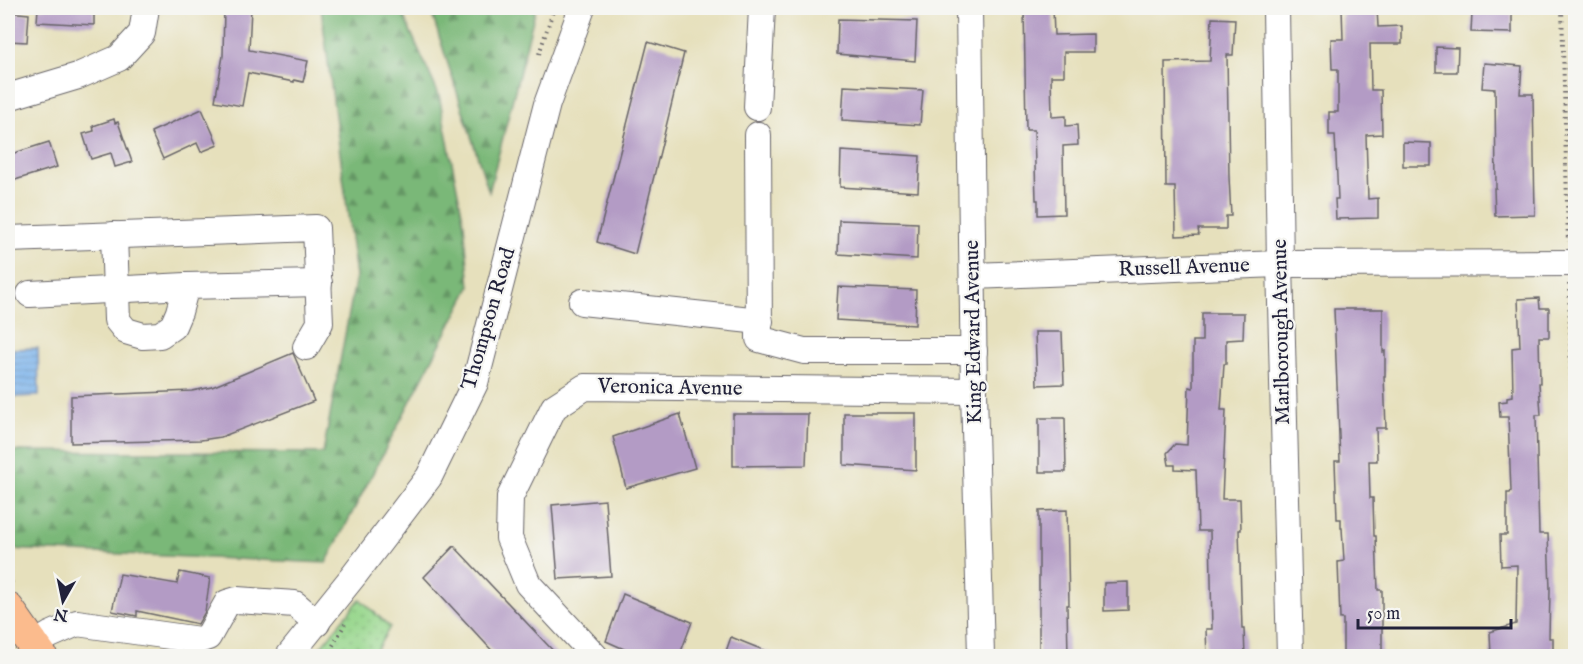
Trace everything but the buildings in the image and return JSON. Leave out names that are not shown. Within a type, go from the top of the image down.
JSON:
[{"type":"main road","points":[[8,609],[37,651]]},
{"type":"street","points":[[8,97],[78,76],[119,58],[142,33],[146,8]]},
{"type":"street","name":"Thompson Road","points":[[289,657],[356,574],[429,477],[475,383],[547,104],[582,8]]},
{"type":"street","points":[[757,107],[762,8]]},
{"type":"street","name":"King Edward Avenue","points":[[969,8],[974,391],[981,657]]},
{"type":"street","name":"Marlborough Avenue","points":[[1276,8],[1290,657]]},
{"type":"street","points":[[758,135],[759,339],[804,351],[974,351]]},
{"type":"street","points":[[8,239],[316,228],[320,323],[306,347]]},
{"type":"street","points":[[114,235],[117,320],[126,331],[152,336],[160,335],[173,326],[186,286]]},
{"type":"street","name":"Russell Avenue","points":[[973,276],[1280,264],[1571,262]]},
{"type":"street","points":[[30,294],[186,286],[319,283]]},
{"type":"street","points":[[582,302],[760,321]]},
{"type":"street","name":"Veronica Avenue","points":[[595,657],[528,584],[508,538],[510,497],[554,407],[585,387],[974,391]]},
{"type":"street","points":[[37,651],[50,635],[77,624],[199,640],[208,637],[227,603],[237,600],[296,604],[316,622]]},
{"type":"path","points":[[536,62],[554,8]]},
{"type":"path","points":[[1562,8],[1571,262],[1575,625]]},
{"type":"path","points":[[327,657],[346,623]]},
{"type":"green space","points":[[321,8],[400,8],[439,95],[464,224],[470,287],[326,563],[8,549],[8,451],[323,453],[356,276]]},
{"type":"green space","points":[[430,8],[536,8],[489,192]]},
{"type":"green space","points":[[360,599],[390,627],[373,656],[313,656]]},
{"type":"water","points":[[38,348],[39,396],[14,397],[13,349]]}]
